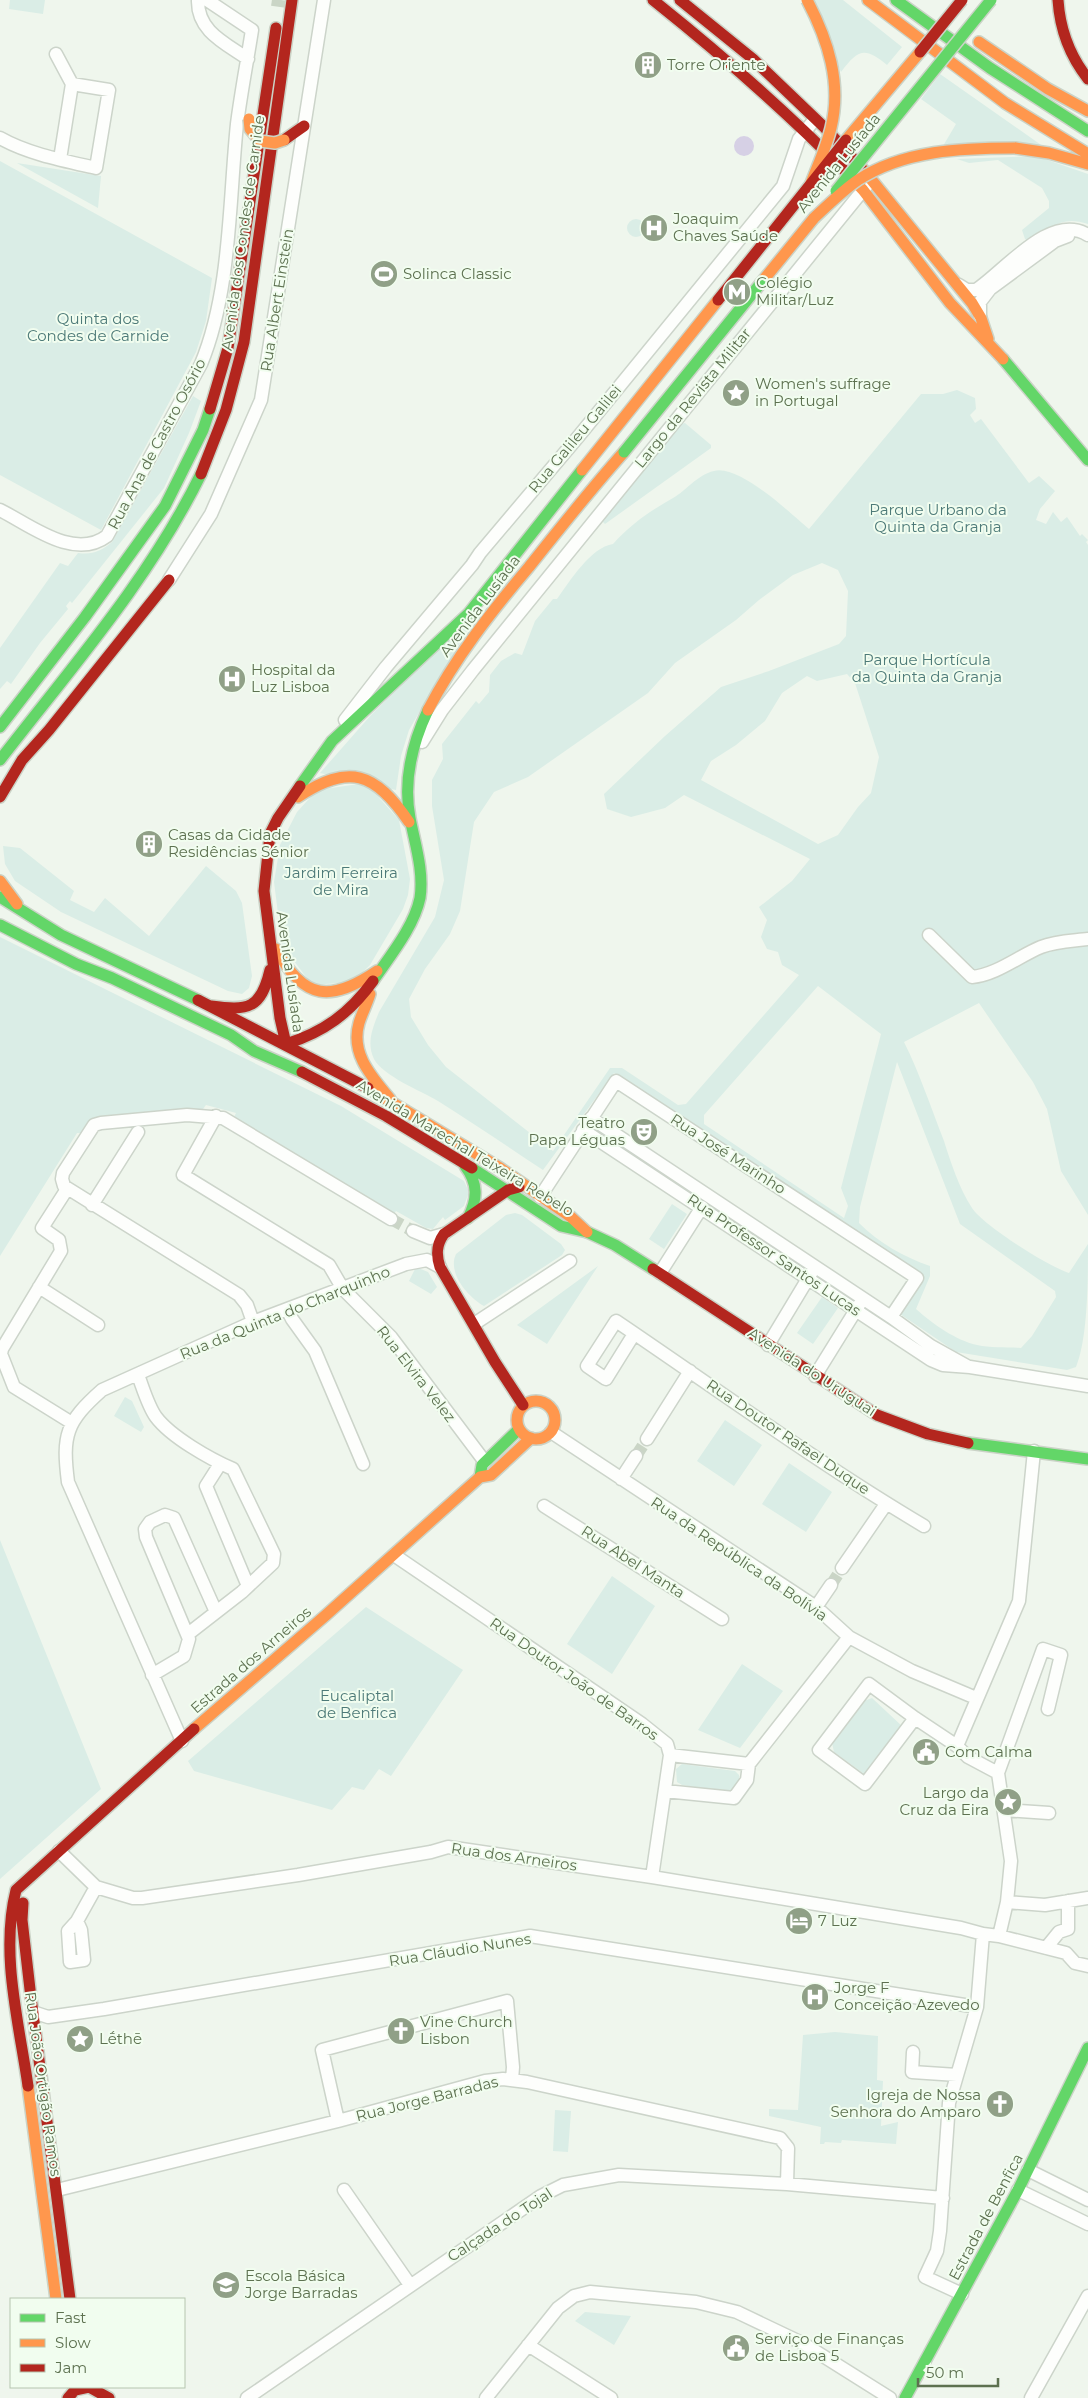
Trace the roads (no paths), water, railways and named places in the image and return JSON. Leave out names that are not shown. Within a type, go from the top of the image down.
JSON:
[{"type":"main road","name":"Avenida dos Condes de Carnide","points":[[0,760],[100,632],[161,545],[185,506],[209,457],[234,385],[249,318],[292,0]]},
{"type":"main road","points":[[653,0],[720,53],[805,131],[863,190],[950,303],[990,344],[1088,460]]},
{"type":"main road","points":[[680,0],[753,60],[816,118],[872,179],[886,199],[959,285],[981,318],[990,344]]},
{"type":"main road","points":[[807,0],[831,57],[836,92],[831,128],[810,186]]},
{"type":"main road","points":[[868,0],[1005,103],[1088,154]]},
{"type":"main road","points":[[896,0],[968,54],[1041,103],[1088,131]]},
{"type":"main road","name":"Avenida Lusíada","points":[[962,0],[588,462],[469,613],[332,741],[287,804],[270,834],[264,892],[286,1044],[313,1036],[341,1018],[361,1000],[373,984],[412,920],[420,897],[420,870],[407,794],[413,757],[419,729],[455,662],[475,633],[540,552],[596,483],[624,452],[991,0]]},
{"type":"main road","points":[[1058,0],[1067,46],[1088,79]]},
{"type":"main road","points":[[935,11],[1040,83],[1088,111]]},
{"type":"main road","name":"Avenida dos Condes de Carnide","points":[[0,726],[85,617],[165,506],[203,430],[217,390],[228,348],[277,12],[264,33],[256,81]]},
{"type":"main road","points":[[250,115],[250,129],[260,141],[274,143],[284,140],[304,126]]},
{"type":"main road","points":[[814,218],[851,185],[889,164],[919,156],[979,148],[1015,148],[1049,153],[1088,164]]},
{"type":"main road","points":[[100,632],[156,592],[169,580]]},
{"type":"main road","points":[[0,797],[22,760],[49,730],[169,580]]},
{"type":"main road","points":[[0,772],[22,760]]},
{"type":"main road","points":[[287,804],[322,781],[336,778],[360,778],[380,786],[390,796],[412,828]]},
{"type":"main road","points":[[0,881],[22,910]]},
{"type":"main road","name":"Avenida Marechal Teixeira Rebelo","points":[[0,897],[61,935]]},
{"type":"main road","name":"Avenida Marechal Teixeira Rebelo","points":[[0,910],[61,935],[211,1006],[390,1099],[507,1173],[571,1217],[587,1232]]},
{"type":"main road","name":"Avenida Marechal Teixeira Rebelo","points":[[0,925],[76,964],[112,978],[231,1035],[254,1051],[322,1081],[386,1116],[508,1190],[561,1226],[587,1232]]},
{"type":"main road","points":[[270,936],[289,972],[297,980],[313,989],[334,992],[346,989],[383,968]]},
{"type":"main road","points":[[211,1006],[239,1010],[256,1004],[265,989],[272,956]]},
{"type":"main road","points":[[373,984],[358,1026],[357,1052],[368,1073],[390,1099]]},
{"type":"main road","points":[[231,1035],[266,1045],[286,1044],[298,1063],[322,1081]]},
{"type":"main road","points":[[463,1164],[475,1180],[477,1189],[476,1203],[468,1218]]},
{"type":"main road","points":[[507,1173],[511,1182],[508,1190]]},
{"type":"main road","points":[[523,1405],[440,1267],[436,1250],[444,1234],[508,1190],[520,1187],[539,1196]]},
{"type":"main road","name":"Avenida do Uruguai","points":[[587,1232],[615,1244],[860,1406],[906,1428],[942,1437],[1088,1459]]},
{"type":"main road","points":[[538,1400],[551,1407],[555,1417],[551,1432],[542,1438],[531,1438],[519,1429],[517,1419],[523,1405],[538,1400]]},
{"type":"main road","name":"Estrada dos Arneiros","points":[[480,1477],[482,1465],[519,1429]]},
{"type":"main road","name":"Estrada dos Arneiros","points":[[42,1865],[480,1477],[491,1475],[531,1438]]},
{"type":"main road","name":"Rua João Ortigão Ramos","points":[[42,1865],[16,1890],[12,1899],[11,1942],[16,2005],[56,2298]]},
{"type":"main road","name":"Rua João Ortigão Ramos","points":[[28,1878],[21,1909],[70,2298]]},
{"type":"main road","name":"Estrada de Benfica","points":[[906,2398],[1018,2190],[1088,2048]]},
{"type":"main road","points":[[68,2394],[75,2390],[88,2388]]},
{"type":"main road","points":[[95,2388],[109,2398]]},
{"type":"street","points":[[198,0],[199,15],[203,25],[211,33],[248,58]]},
{"type":"street","name":"Rua Ana de Castro Osório","points":[[0,510],[55,539],[71,544],[96,542],[112,530],[201,364],[212,336],[219,299],[238,123],[252,30],[208,0]]},
{"type":"street","name":"Rua Albert Einstein","points":[[169,580],[211,514],[259,408],[324,0]]},
{"type":"street","points":[[56,54],[72,84],[60,159]]},
{"type":"street","points":[[0,138],[10,144],[96,168],[109,90],[72,84]]},
{"type":"street","name":"Rua Galileu Galilei","points":[[332,741],[358,701],[578,438],[783,186],[799,139],[816,118]]},
{"type":"street","name":"Largo da Revista Militar","points":[[413,757],[442,710],[571,547],[872,179]]},
{"type":"street","points":[[959,285],[967,290],[976,290],[1049,234],[1074,229],[1088,236]]},
{"type":"street","points":[[981,318],[979,307],[982,297],[1011,272],[1060,238],[1088,236]]},
{"type":"street","points":[[929,935],[972,977],[990,971],[1042,947],[1059,942],[1088,939]]},
{"type":"street","name":"Rua José Marinho","points":[[539,1196],[616,1081],[917,1278],[891,1317]]},
{"type":"street","points":[[253,1322],[247,1305],[239,1295],[66,1189],[62,1183],[63,1173],[90,1129],[97,1124],[186,1115],[216,1116],[231,1121],[391,1219]]},
{"type":"street","name":"Rua Elvira Velez","points":[[216,1116],[183,1176],[329,1265],[343,1289],[391,1337],[485,1462]]},
{"type":"street","name":"Rua Professor Santos Lucas","points":[[591,1118],[891,1317],[931,1346],[970,1367]]},
{"type":"street","name":"Rua Professor Santos Lucas","points":[[583,1130],[937,1362],[950,1367],[970,1367],[1088,1386]]},
{"type":"street","points":[[92,1205],[138,1132]]},
{"type":"street","points":[[66,1189],[42,1228],[57,1238],[62,1247],[60,1254],[2,1348],[2,1358],[14,1387],[72,1423]]},
{"type":"street","points":[[660,1273],[702,1207]]},
{"type":"street","points":[[413,1231],[430,1238],[444,1234]]},
{"type":"street","name":"Rua da Quinta do Charquinho","points":[[182,1740],[68,1482],[65,1456],[66,1439],[72,1423],[84,1406],[102,1390],[253,1322],[418,1260],[431,1261],[440,1267]]},
{"type":"street","points":[[474,1324],[570,1262]]},
{"type":"street","points":[[768,1345],[816,1267]]},
{"type":"street","points":[[39,1287],[98,1325]]},
{"type":"street","points":[[815,1376],[855,1310],[864,1299]]},
{"type":"street","points":[[288,1309],[292,1319],[315,1351],[364,1464]]},
{"type":"street","name":"Rua Doutor Rafael Duque","points":[[634,1334],[886,1504],[924,1526]]},
{"type":"street","name":"Rua Doutor Rafael Duque","points":[[647,1439],[690,1371]]},
{"type":"street","points":[[138,1375],[155,1416],[166,1429],[220,1464],[232,1469],[274,1554],[273,1563],[248,1586],[188,1634]]},
{"type":"street","name":"Rua da República da Bolívia","points":[[551,1432],[816,1607],[849,1637],[912,1671],[976,1698]]},
{"type":"street","points":[[957,1746],[1019,1601],[1034,1451]]},
{"type":"street","points":[[621,1479],[636,1456]]},
{"type":"street","points":[[220,1464],[206,1486],[248,1586]]},
{"type":"street","name":"Rua Doutor Rafael Duque","points":[[842,1568],[886,1504]]},
{"type":"street","name":"Rua Abel Manta","points":[[544,1506],[722,1619]]},
{"type":"street","points":[[152,1675],[184,1656],[189,1645],[188,1634],[146,1537],[146,1526],[154,1518],[168,1515],[176,1521],[216,1612]]},
{"type":"street","name":"Rua Doutor João de Barros","points":[[394,1555],[642,1724],[667,1744],[670,1755],[652,1877]]},
{"type":"street","points":[[816,1607],[831,1584]]},
{"type":"street","points":[[665,1791],[734,1798],[747,1780],[749,1764],[849,1637]]},
{"type":"street","points":[[1048,1709],[1062,1655],[1043,1649],[998,1772],[1011,1861],[1007,1902],[999,1936],[1066,1953],[1075,1963],[1088,1966]]},
{"type":"street","points":[[915,1718],[865,1784],[819,1750],[869,1684],[957,1746],[968,1757],[998,1772]]},
{"type":"street","points":[[670,1755],[749,1764]]},
{"type":"street","points":[[1004,1810],[1049,1813]]},
{"type":"street","name":"Rua dos Arneiros","points":[[60,1851],[96,1887],[133,1898],[316,1872],[431,1852],[448,1846],[652,1877],[961,1928],[999,1936]]},
{"type":"street","points":[[77,1921],[96,1887]]},
{"type":"street","points":[[1007,1902],[1045,1904],[1088,1898]]},
{"type":"street","points":[[1046,1948],[1060,1932],[1068,1930],[1068,1901]]},
{"type":"street","points":[[962,2294],[925,2278],[937,2252],[949,2103],[977,2007],[983,1934]]},
{"type":"street","name":"Rua Cláudio Nunes","points":[[33,2012],[48,2017],[104,2009],[530,1936],[977,2007]]},
{"type":"street","points":[[338,2121],[322,2050],[507,2001],[513,2067],[512,2080]]},
{"type":"street","points":[[913,2052],[912,2072],[957,2075]]},
{"type":"street","name":"Rua Jorge Barradas","points":[[57,2190],[338,2121],[486,2081],[512,2080],[780,2138],[785,2142],[789,2154],[787,2184]]},
{"type":"street","points":[[1028,2170],[1088,2200]]},
{"type":"street","name":"Calçada do Tojal","points":[[247,2398],[541,2196],[563,2185],[619,2175],[787,2184],[942,2198]]},
{"type":"street","points":[[344,2190],[410,2285]]},
{"type":"street","points":[[1018,2190],[1088,2224]]},
{"type":"street","points":[[486,2398],[564,2302],[582,2294],[601,2292],[703,2303],[751,2317],[804,2344],[890,2398]]},
{"type":"street","points":[[1031,2398],[1088,2296]]},
{"type":"street","points":[[528,2345],[611,2398]]},
{"type":"tunnel","points":[[280,7],[281,0]]},
{"type":"tunnel","points":[[391,1219],[413,1231]]},
{"type":"tunnel","points":[[636,1456],[647,1439]]},
{"type":"tunnel","points":[[831,1585],[842,1568]]},
{"type":"place","name":"Torre Oriente","points":[[648,65]]},
{"type":"place","name":"Joaquim Chaves Saúde","points":[[654,228]]},
{"type":"place","name":"Solinca Classic","points":[[384,274]]},
{"type":"place","name":"Colégio Militar/Luz","points":[[737,292]]},
{"type":"place","name":"Women's suffrage in Portugal","points":[[736,393]]},
{"type":"place","name":"Hospital da Luz Lisboa","points":[[232,679]]},
{"type":"place","name":"Casas da Cidade Residências Sénior","points":[[149,844]]},
{"type":"place","name":"Teatro Papa Léguas","points":[[644,1132]]},
{"type":"place","name":"Com Calma","points":[[926,1752]]},
{"type":"place","name":"Largo da Cruz da Eira","points":[[1008,1802]]},
{"type":"place","name":"7 Luz","points":[[799,1921]]},
{"type":"place","name":"Jorge F Conceição Azevedo","points":[[815,1997]]},
{"type":"place","name":"Vine Church Lisbon","points":[[401,2031]]},
{"type":"place","name":"Lḗthē","points":[[80,2039]]},
{"type":"place","name":"Igreja de Nossa Senhora do Amparo","points":[[1000,2104]]},
{"type":"place","name":"Escola Básica Jorge Barradas","points":[[226,2285]]},
{"type":"place","name":"Serviço de Finanças de Lisboa 5","points":[[736,2348]]},
{"type":"park label","name":"Quinta dos Condes de Carnide","points":[[98,328]]},
{"type":"park label","name":"Parque Urbano da Quinta da Granja","points":[[938,518]]},
{"type":"park label","name":"Parque Hortícula da Quinta da Granja","points":[[927,668]]},
{"type":"park label","name":"Jardim Ferreira de Mira","points":[[341,882]]},
{"type":"park label","name":"Eucaliptal de Benfica","points":[[357,1704]]}]
